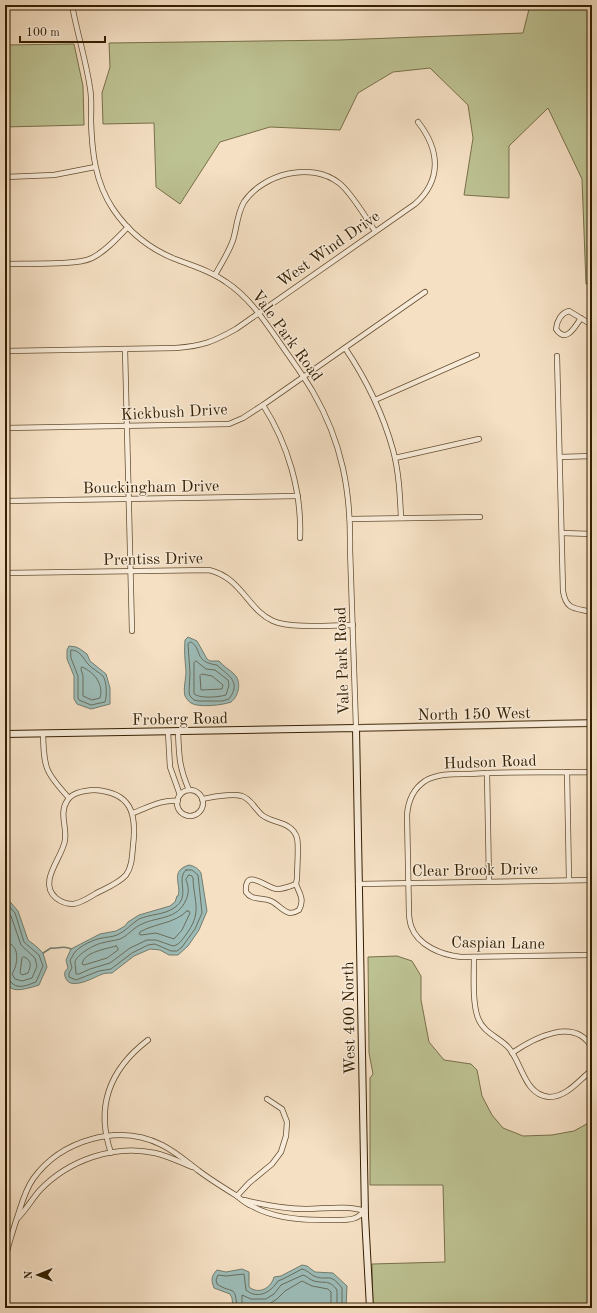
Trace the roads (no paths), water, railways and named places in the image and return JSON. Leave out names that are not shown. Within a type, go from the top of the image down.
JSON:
[{"type":"main road","name":"Froberg Road","points":[[5,734],[356,728]]},
{"type":"main road","name":"West 400 North","points":[[356,728],[365,1211],[370,1308]]},
{"type":"street","name":"Vale Park Road","points":[[72,5],[91,90],[92,141],[95,167],[108,201],[128,227],[149,246],[164,254],[215,275],[237,290],[259,313],[303,377],[324,412],[337,445],[346,481],[350,519],[356,728]]},
{"type":"street","name":"West Wind Drive","points":[[5,351],[176,348],[198,346],[218,340],[259,313],[419,200],[432,182],[435,167],[435,155],[431,142],[418,122]]},
{"type":"street","points":[[5,177],[54,175],[95,167]]},
{"type":"street","points":[[215,275],[232,243],[238,214],[244,202],[260,186],[281,176],[311,172],[324,175],[334,180],[346,190],[375,231]]},
{"type":"street","points":[[5,264],[71,263],[91,259],[107,248],[128,227]]},
{"type":"street","name":"Kickbush Drive","points":[[5,428],[229,424],[263,405],[425,292]]},
{"type":"street","points":[[581,318],[568,334],[564,335],[559,333],[556,329],[562,315],[569,311],[581,318],[592,325]]},
{"type":"street","points":[[345,348],[358,367],[375,400],[388,434],[395,458],[400,498],[400,518]]},
{"type":"street","points":[[125,349],[132,631]]},
{"type":"street","points":[[375,400],[477,356]]},
{"type":"street","points":[[557,356],[564,599],[576,610],[592,612]]},
{"type":"street","points":[[263,405],[271,418],[287,453],[294,475],[298,496],[300,538]]},
{"type":"street","points":[[395,458],[479,439]]},
{"type":"street","points":[[560,457],[592,456]]},
{"type":"street","name":"Bouckingham Drive","points":[[5,501],[298,496]]},
{"type":"street","points":[[350,519],[480,517]]},
{"type":"street","points":[[562,533],[592,534]]},
{"type":"street","name":"Prentiss Drive","points":[[5,573],[213,571],[232,581],[260,612],[274,622],[291,626],[353,625]]},
{"type":"street","name":"North 150 West","points":[[356,728],[592,723]]},
{"type":"street","points":[[178,731],[180,765],[189,790]]},
{"type":"street","points":[[168,732],[170,767],[180,795]]},
{"type":"street","points":[[43,734],[44,760],[47,770],[58,786],[70,798]]},
{"type":"street","points":[[567,772],[569,880]]},
{"type":"street","name":"Hudson Road","points":[[408,883],[408,805],[417,788],[432,777],[487,773],[592,772]]},
{"type":"street","points":[[487,773],[489,881]]},
{"type":"street","points":[[189,790],[196,791],[202,799],[201,810],[192,815],[187,815],[181,811],[178,801],[180,795],[184,791],[189,790]]},
{"type":"street","points":[[83,791],[111,792],[124,800],[133,814],[135,824],[131,861],[126,875],[120,880],[82,901],[72,904],[66,903],[54,897],[51,891],[50,878],[65,841],[64,810],[66,802],[70,798],[76,793],[83,791]]},
{"type":"street","points":[[202,799],[231,796],[244,797],[262,815],[291,828],[294,833],[298,843],[296,884],[300,892],[301,903],[298,910],[292,913],[288,912],[268,900],[248,896],[246,892],[247,884],[250,880],[254,879],[272,888],[278,889],[283,889],[296,884]]},
{"type":"street","points":[[133,814],[160,803],[178,801]]},
{"type":"street","name":"Clear Brook Drive","points":[[358,884],[592,880]]},
{"type":"street","name":"Caspian Lane","points":[[408,883],[409,914],[412,927],[416,935],[423,943],[440,953],[450,956],[474,957],[592,955]]},
{"type":"street","points":[[474,957],[475,1005],[479,1021],[484,1028],[508,1047],[530,1087],[541,1095],[548,1097],[554,1096],[566,1092],[592,1070]]},
{"type":"street","points":[[512,1053],[533,1039],[564,1031],[570,1031],[582,1035],[592,1048]]},
{"type":"street","points":[[111,1153],[106,1137],[104,1115],[113,1080],[127,1058],[148,1040]]},
{"type":"street","points":[[237,1196],[249,1183],[272,1164],[281,1152],[286,1136],[287,1122],[282,1109],[267,1100]]},
{"type":"street","points":[[5,1259],[6,1249],[23,1199],[33,1179],[51,1160],[66,1150],[80,1142],[106,1137],[133,1136],[148,1139],[161,1144],[176,1152],[199,1171],[253,1207],[283,1217],[303,1220],[355,1219],[365,1211]]},
{"type":"street","points":[[17,1218],[24,1212],[40,1190],[58,1174],[80,1161],[94,1156],[140,1151],[154,1153],[199,1171]]},
{"type":"street","points":[[237,1196],[251,1202],[282,1208],[355,1208],[365,1211]]},
{"type":"water","points":[[188,637],[197,641],[207,659],[210,661],[219,661],[232,672],[238,680],[238,692],[231,702],[205,706],[194,705],[186,698],[184,690],[186,671],[185,640]]},
{"type":"water","points":[[69,646],[76,647],[87,654],[90,661],[106,674],[110,688],[110,704],[91,709],[77,704],[74,699],[74,676],[67,659],[67,650]]},
{"type":"water","points":[[5,814],[9,817],[9,823],[5,843]]},
{"type":"water","points":[[189,865],[199,870],[201,873],[207,911],[199,930],[188,946],[178,955],[169,955],[160,950],[150,949],[134,956],[112,973],[103,974],[76,984],[67,981],[65,976],[65,971],[68,968],[66,960],[71,949],[100,934],[116,931],[139,915],[170,906],[175,902],[178,896],[179,871]]},
{"type":"water","points":[[5,896],[18,911],[28,940],[43,953],[47,967],[39,985],[26,989],[18,990],[8,985],[7,953],[5,950]]},
{"type":"water","points":[[302,1265],[307,1266],[315,1272],[333,1273],[347,1286],[346,1308],[233,1308],[230,1294],[214,1288],[212,1283],[212,1278],[217,1270],[226,1272],[242,1269],[249,1272],[249,1287],[261,1290],[270,1284],[274,1277],[281,1276]]},
{"type":"waterway","points":[[43,953],[51,948],[66,947],[71,949]]}]
